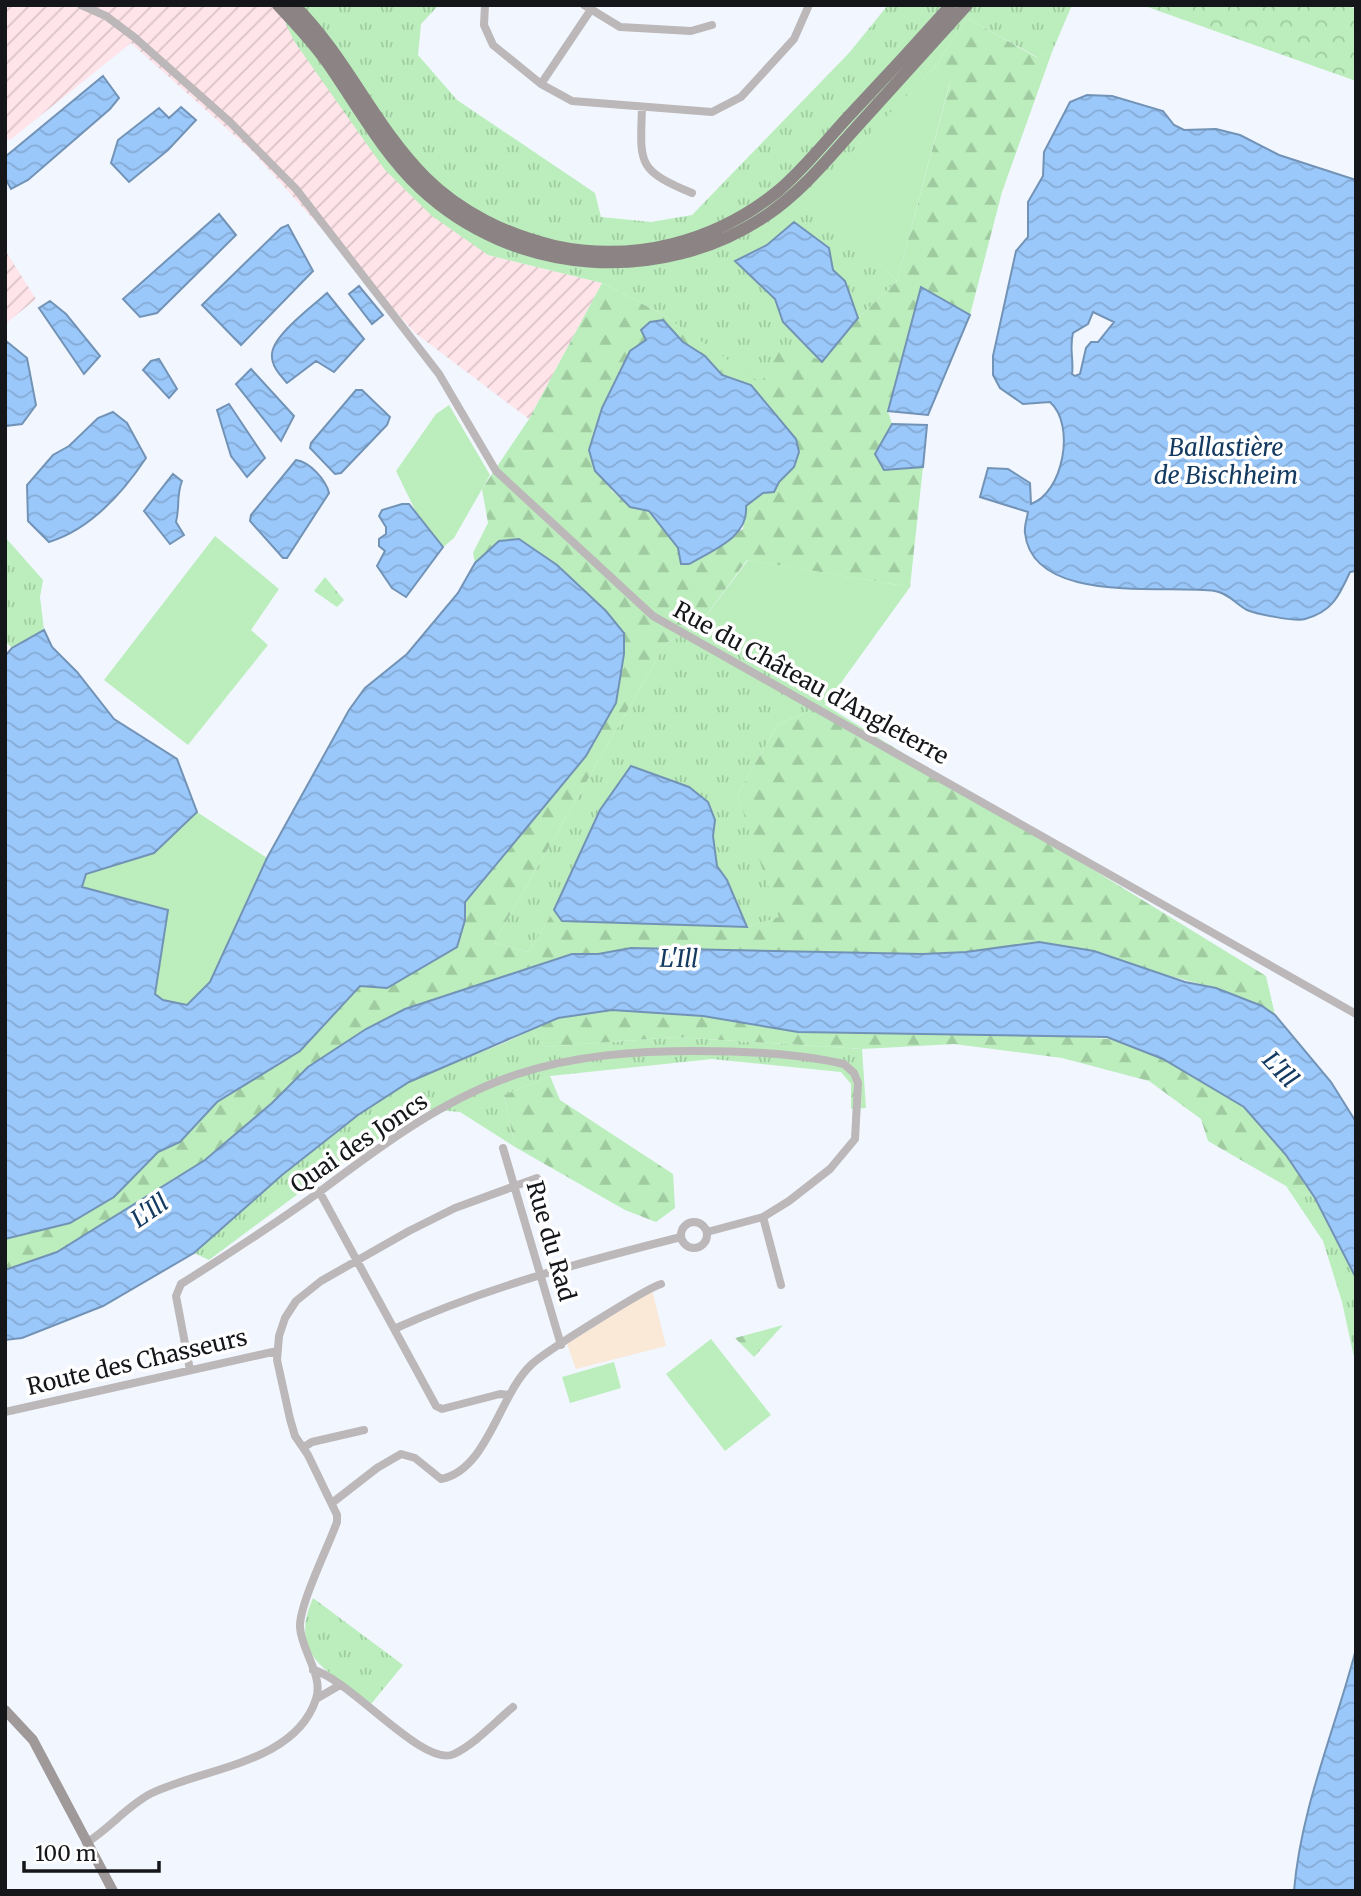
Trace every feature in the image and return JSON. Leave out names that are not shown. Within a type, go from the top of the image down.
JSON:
[{"type":"main road","points":[[278,5],[327,62],[390,156],[420,188],[453,216],[524,250],[580,262],[618,264],[691,251],[723,240],[767,215],[818,171],[967,5]]},
{"type":"main road","points":[[294,5],[336,55],[401,151],[427,179],[460,206],[491,224],[543,243],[606,253],[652,248],[691,239],[715,230],[756,207],[798,171],[951,5]]},
{"type":"main road","points":[[5,1710],[33,1740],[113,1891]]},
{"type":"street","name":"Rue du Château d'Angleterre","points":[[81,5],[106,16],[138,40],[230,122],[296,188],[439,374],[496,471],[653,616],[1356,1014]]},
{"type":"street","points":[[485,5],[484,24],[493,45],[541,84],[572,101],[712,112],[728,107],[741,97],[794,39],[808,5]]},
{"type":"street","points":[[541,84],[589,7],[620,27],[691,31],[712,25]]},
{"type":"street","points":[[642,108],[640,156],[645,166],[667,182],[692,193]]},
{"type":"street","name":"Quai des Joncs","points":[[190,1370],[176,1296],[181,1284],[246,1244],[365,1155],[451,1104],[517,1074],[591,1056],[641,1051],[734,1051],[844,1064],[854,1073],[858,1083],[855,1139],[830,1169],[789,1201],[763,1217]]},
{"type":"street","name":"Rue du Rad","points":[[503,1148],[542,1273],[561,1345]]},
{"type":"street","points":[[316,1699],[313,1670],[303,1644],[301,1615],[337,1521],[332,1503],[304,1447],[295,1436],[290,1419],[277,1351],[285,1318],[296,1301],[321,1281],[356,1261],[456,1208],[537,1178]]},
{"type":"street","points":[[319,1191],[436,1406],[442,1409],[500,1394],[509,1395]]},
{"type":"street","points":[[706,1232],[763,1217],[781,1285]]},
{"type":"street","points":[[691,1222],[703,1225],[706,1232],[705,1240],[696,1247],[688,1246],[681,1237],[682,1229],[691,1222]]},
{"type":"street","points":[[394,1329],[492,1288],[681,1237]]},
{"type":"street","points":[[332,1503],[377,1468],[401,1454],[415,1458],[441,1479],[458,1474],[475,1456],[509,1395],[532,1364],[661,1284]]},
{"type":"street","name":"Route des Chasseurs","points":[[5,1412],[277,1351]]},
{"type":"street","points":[[304,1447],[312,1442],[364,1430]]},
{"type":"street","points":[[313,1670],[322,1672],[350,1690],[425,1750],[446,1757],[463,1747],[513,1707]]},
{"type":"street","points":[[86,1843],[151,1794],[260,1756],[278,1746],[298,1728],[316,1699],[340,1685]]},
{"type":"shaded area","points":[[5,5],[277,5],[488,255],[602,283],[529,419],[415,333],[253,152],[131,43],[10,140],[5,137]]},
{"type":"shaded area","points":[[5,250],[36,299],[5,324]]},
{"type":"shaded area","points":[[652,1290],[666,1346],[576,1369],[567,1344]]},
{"type":"green space","points":[[277,5],[439,5],[421,24],[418,55],[457,100],[595,193],[601,217],[651,222],[692,215],[849,53],[888,5],[1072,5],[1052,52],[1037,57],[967,18],[935,67],[809,197],[897,281],[858,318],[822,362],[761,384],[662,314],[602,283],[488,255],[432,216],[385,170],[294,41]]},
{"type":"green space","points":[[1142,5],[1346,5],[1356,9],[1356,81]]},
{"type":"green space","points":[[967,18],[1036,57],[1052,52],[1002,192],[970,315],[922,288],[888,411],[892,424],[875,454],[884,470],[923,467],[910,587],[747,560],[696,629],[666,643],[494,943],[529,952],[554,910],[562,921],[747,927],[779,917],[737,795],[778,724],[825,705],[1266,976],[1275,1015],[1262,1006],[1216,988],[1039,942],[966,952],[923,954],[631,948],[598,954],[572,954],[405,1009],[366,1029],[308,1067],[272,1103],[205,1160],[57,1252],[5,1270],[5,1239],[70,1223],[114,1197],[158,1152],[180,1142],[216,1102],[300,1051],[361,986],[465,920],[465,902],[586,756],[616,703],[624,633],[575,582],[519,539],[499,542],[475,563],[473,553],[488,523],[482,489],[529,419],[602,283],[662,314],[761,383],[783,345],[822,361],[858,318],[897,281],[950,83],[935,67]],"holes":[[[664,320],[683,342],[705,356],[722,375],[751,385],[796,439],[799,452],[794,467],[779,482],[774,492],[763,493],[746,506],[743,529],[689,564],[681,563],[678,548],[649,511],[630,507],[611,490],[614,382],[630,351],[646,340]]]},
{"type":"green space","points":[[935,67],[950,82],[897,281],[808,197]]},
{"type":"green space","points":[[449,405],[490,475],[454,538],[443,547],[416,512],[396,471],[436,414]]},
{"type":"green space","points":[[215,536],[279,589],[251,630],[268,645],[188,745],[104,680]]},
{"type":"green space","points":[[5,537],[43,580],[40,597],[44,630],[12,648],[5,641]]},
{"type":"green space","points":[[748,560],[910,587],[825,705],[696,629]]},
{"type":"green space","points":[[325,577],[344,600],[337,607],[314,591]]},
{"type":"green space","points":[[696,629],[825,705],[778,724],[737,795],[780,917],[747,927],[727,880],[717,866],[713,836],[715,820],[689,787],[676,783],[600,810],[554,910],[529,952],[494,943],[666,643]]},
{"type":"green space","points":[[197,812],[267,858],[210,982],[187,1005],[163,1000],[155,994],[82,888],[86,874],[154,853]]},
{"type":"green space","points":[[612,1010],[703,1016],[798,1032],[997,1033],[1111,1039],[1163,1059],[1244,1107],[1287,1155],[1315,1198],[1286,1186],[1208,1141],[1201,1119],[1149,1081],[1062,1058],[954,1044],[862,1049],[676,1037],[545,1047],[531,1030],[558,1018]]},
{"type":"green space","points":[[531,1030],[545,1047],[676,1037],[862,1049],[866,1108],[851,1109],[851,1084],[841,1072],[712,1059],[550,1076],[504,1095],[515,1147],[460,1112],[424,1109],[306,1188],[209,1260],[194,1253],[270,1184],[350,1119],[408,1083]]},
{"type":"green space","points":[[550,1076],[560,1100],[673,1174],[675,1208],[656,1222],[625,1210],[515,1147],[504,1095]]},
{"type":"green space","points":[[1286,1186],[1315,1198],[1356,1278],[1356,1366],[1342,1302],[1323,1241]]},
{"type":"green space","points":[[783,1325],[754,1357],[735,1338]]},
{"type":"green space","points":[[711,1339],[771,1415],[725,1451],[666,1374]]},
{"type":"green space","points":[[614,1362],[621,1388],[570,1403],[562,1377]]},
{"type":"green space","points":[[313,1598],[403,1665],[371,1704],[329,1673],[310,1650],[305,1636],[306,1619]]},
{"type":"water","points":[[103,76],[119,98],[110,109],[28,180],[11,189],[5,178],[5,157]]},
{"type":"water","name":"Ballastière de Bischheim","points":[[1087,95],[1112,96],[1163,111],[1174,125],[1184,130],[1216,129],[1240,135],[1279,155],[1356,180],[1356,571],[1350,572],[1334,602],[1314,616],[1293,619],[1259,614],[1215,591],[1135,589],[1076,582],[1051,572],[1033,556],[1025,533],[1028,512],[980,497],[988,468],[1008,469],[1030,483],[1031,504],[1051,487],[1062,458],[1064,441],[1058,413],[1050,402],[1023,404],[1000,388],[993,375],[993,356],[1016,251],[1028,237],[1028,202],[1043,176],[1044,152],[1070,102]],"holes":[[[1093,312],[1114,322],[1098,342],[1091,342],[1086,348],[1080,374],[1072,374],[1073,333],[1088,324]]]},
{"type":"water","points":[[181,107],[196,120],[168,150],[129,182],[111,163],[118,140],[159,108],[169,118]]},
{"type":"water","points":[[219,214],[236,235],[157,313],[140,317],[123,299]]},
{"type":"water","points":[[794,222],[829,248],[833,270],[845,281],[858,318],[822,362],[783,322],[775,299],[735,261],[767,245]]},
{"type":"water","points":[[288,225],[313,271],[241,345],[202,305],[281,228]]},
{"type":"water","points":[[359,286],[383,315],[372,324],[349,294]]},
{"type":"water","points":[[921,287],[970,315],[928,415],[888,411]]},
{"type":"water","points":[[327,293],[364,339],[334,372],[316,361],[287,383],[273,362],[274,346],[286,330]]},
{"type":"water","points":[[50,301],[66,314],[100,356],[84,374],[39,308]]},
{"type":"water","points":[[663,320],[683,342],[705,356],[722,375],[751,385],[796,439],[799,452],[794,467],[779,482],[774,492],[763,493],[746,506],[742,526],[736,534],[718,548],[689,564],[681,564],[678,548],[649,511],[630,507],[595,471],[589,450],[602,408],[630,351],[646,340],[641,330],[650,322]]},
{"type":"water","points":[[6,341],[27,358],[36,405],[22,424],[5,426]]},
{"type":"water","points":[[159,359],[177,389],[169,398],[143,370],[151,361]]},
{"type":"water","points":[[251,369],[294,416],[281,441],[236,384]]},
{"type":"water","points":[[356,390],[362,390],[390,417],[387,425],[341,473],[335,474],[310,448],[311,443]]},
{"type":"water","points":[[229,404],[265,458],[247,477],[231,456],[217,410]]},
{"type":"water","points":[[113,412],[127,423],[146,458],[104,509],[78,528],[49,542],[28,521],[27,485],[53,455],[69,446],[98,418]]},
{"type":"water","points":[[892,424],[927,425],[923,467],[884,470],[875,454]]},
{"type":"water","points":[[296,460],[317,472],[329,493],[287,558],[283,558],[250,521],[251,515]]},
{"type":"water","points":[[173,474],[182,481],[176,522],[184,535],[170,544],[144,511]]},
{"type":"water","points":[[409,504],[443,547],[406,597],[392,588],[377,566],[385,551],[379,546],[379,539],[386,534],[386,527],[379,516],[382,510]]},
{"type":"water","points":[[519,539],[557,565],[606,611],[624,633],[624,654],[616,703],[586,756],[465,902],[465,920],[457,947],[387,988],[360,986],[300,1051],[217,1102],[180,1142],[158,1152],[114,1197],[70,1223],[5,1239],[5,656],[12,648],[44,630],[52,647],[77,672],[114,719],[177,759],[197,812],[154,853],[86,874],[82,887],[168,910],[155,994],[163,1000],[187,1005],[210,982],[267,858],[349,710],[365,688],[407,654],[458,593],[475,563],[499,541]]},
{"type":"water","points":[[631,766],[689,787],[708,802],[715,820],[713,836],[717,866],[727,880],[747,927],[562,921],[554,910],[600,810]]},
{"type":"water","name":"L'Ill","points":[[1039,942],[1094,951],[1185,982],[1216,988],[1262,1006],[1275,1015],[1331,1082],[1356,1122],[1356,1278],[1315,1198],[1286,1155],[1244,1107],[1163,1059],[1107,1037],[798,1032],[703,1016],[612,1010],[558,1018],[409,1082],[358,1115],[282,1175],[194,1253],[103,1306],[22,1338],[5,1340],[5,1270],[57,1252],[205,1160],[272,1103],[308,1067],[366,1029],[405,1009],[572,954],[598,954],[631,948],[923,954],[966,952]]},
{"type":"water","points":[[1356,1649],[1356,1891],[1294,1891],[1311,1799]]}]
